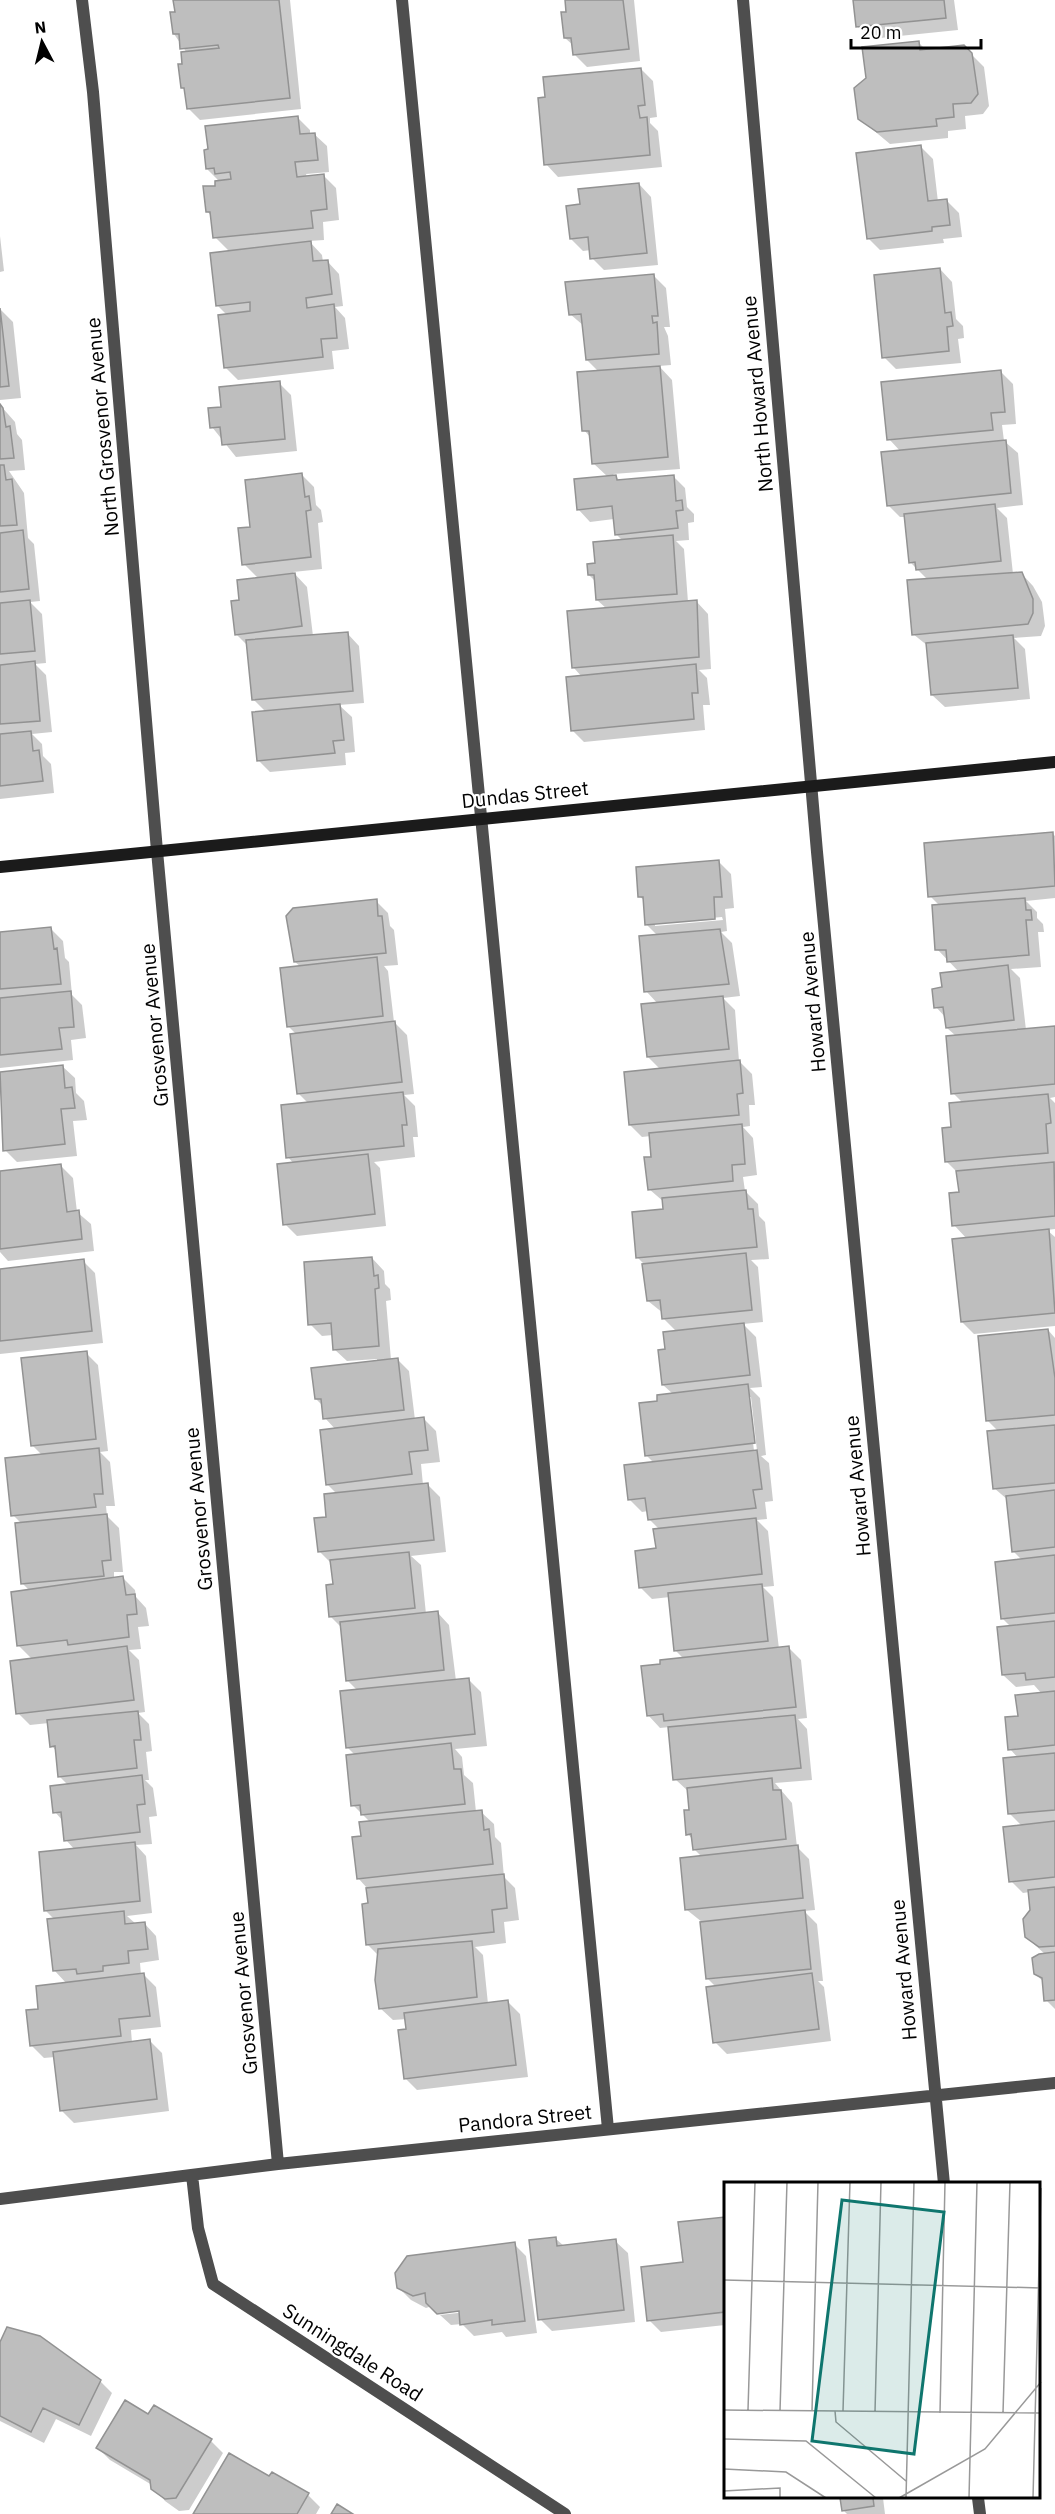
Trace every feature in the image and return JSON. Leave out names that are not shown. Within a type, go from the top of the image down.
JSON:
[{"type":"street","name":"North Grosvenor Avenue","points":[[82,0],[93,93],[157,851]]},
{"type":"street","points":[[402,0],[483,818],[608,2129]]},
{"type":"street","name":"North Howard Avenue","points":[[743,0],[812,784]]},
{"type":"street","name":"Dundas Street","points":[[0,867],[812,784],[1055,762]]},
{"type":"street","name":"Howard Avenue","points":[[812,784],[944,2182]]},
{"type":"street","name":"Grosvenor Avenue","points":[[157,851],[278,2164]]},
{"type":"street","name":"Pandora Street","points":[[0,2199],[278,2164],[1055,2083]]},
{"type":"street","name":"Sunningdale Road","points":[[192,2175],[198,2228],[213,2284],[565,2514]]},
{"type":"street","points":[[978,2499],[980,2514]]},
{"type":"building","points":[[173,0],[279,0],[290,98],[187,109],[178,64],[182,64],[181,52],[219,48],[218,45],[180,49],[179,34],[173,34],[170,12],[175,12]]},
{"type":"building","points":[[565,0],[623,0],[629,49],[573,55],[571,38],[564,38],[561,12],[566,12]]},
{"type":"building","points":[[853,0],[944,0],[946,18],[856,27]]},
{"type":"building","points":[[919,41],[920,50],[964,45],[972,53],[978,94],[971,103],[953,104],[954,117],[936,119],[937,126],[877,132],[858,119],[854,88],[866,78],[862,47]]},
{"type":"building","points":[[641,68],[645,105],[638,106],[640,118],[647,117],[650,155],[544,165],[538,98],[545,97],[543,77]]},
{"type":"building","points":[[298,116],[300,134],[315,133],[318,160],[295,162],[297,177],[324,174],[327,209],[311,211],[313,228],[213,238],[210,212],[206,212],[203,186],[215,186],[215,181],[231,179],[230,172],[215,174],[214,168],[206,169],[204,150],[208,149],[205,126]]},
{"type":"building","points":[[921,145],[928,201],[947,199],[950,225],[932,227],[932,231],[867,239],[856,153]]},
{"type":"building","points":[[639,183],[647,253],[590,259],[588,237],[570,239],[566,206],[580,204],[578,189]]},
{"type":"building","points":[[311,241],[313,261],[328,260],[332,294],[306,298],[307,308],[334,304],[337,338],[321,339],[323,357],[224,368],[218,315],[250,311],[250,302],[216,306],[210,253]]},
{"type":"building","points":[[940,268],[945,313],[951,312],[953,326],[947,327],[949,351],[882,358],[874,275]]},
{"type":"building","points":[[654,274],[658,316],[652,316],[653,323],[657,322],[659,354],[586,360],[581,314],[569,315],[565,282]]},
{"type":"building","points":[[0,308],[9,386],[0,387]]},
{"type":"building","points":[[660,366],[668,457],[592,464],[589,431],[582,431],[577,372]]},
{"type":"building","points":[[1001,370],[1005,412],[991,413],[993,430],[887,440],[881,382]]},
{"type":"building","points":[[280,381],[285,439],[222,445],[220,427],[210,428],[208,408],[221,407],[219,387]]},
{"type":"building","points":[[0,404],[3,408],[6,427],[10,426],[14,458],[0,459]]},
{"type":"building","points":[[1006,440],[1011,493],[887,506],[881,452]]},
{"type":"building","points":[[0,465],[4,465],[6,480],[12,479],[17,525],[0,526]]},
{"type":"building","points":[[302,473],[305,497],[309,496],[311,510],[306,511],[311,557],[242,565],[238,528],[250,527],[245,480]]},
{"type":"building","points":[[616,475],[617,480],[674,475],[676,501],[682,500],[683,510],[676,511],[678,528],[615,535],[612,506],[577,510],[574,479]]},
{"type":"building","points":[[995,504],[1001,561],[916,570],[915,562],[909,563],[904,514]]},
{"type":"building","points":[[23,530],[29,589],[0,592],[0,533]]},
{"type":"building","points":[[673,535],[677,594],[596,600],[594,575],[588,575],[587,564],[595,563],[593,542]]},
{"type":"building","points":[[1022,572],[1033,599],[1033,613],[1028,624],[912,635],[907,580]]},
{"type":"building","points":[[295,573],[302,626],[235,635],[231,601],[239,600],[237,580]]},
{"type":"building","points":[[30,600],[35,651],[0,654],[0,603]]},
{"type":"building","points":[[697,600],[699,657],[572,668],[567,611]]},
{"type":"building","points":[[348,632],[353,691],[252,700],[246,640]]},
{"type":"building","points":[[1013,635],[1018,688],[931,695],[926,643]]},
{"type":"building","points":[[35,661],[40,721],[0,724],[0,665]]},
{"type":"building","points":[[696,664],[698,693],[692,693],[694,719],[571,731],[566,677]]},
{"type":"building","points":[[340,704],[344,740],[333,741],[335,753],[257,761],[252,712]]},
{"type":"building","points":[[31,731],[33,751],[39,750],[43,781],[0,786],[0,734]]},
{"type":"building","points":[[1053,832],[1055,886],[928,897],[924,843]]},
{"type":"building","points":[[719,860],[722,897],[714,897],[715,919],[645,925],[643,897],[638,897],[636,867]]},
{"type":"building","points":[[1025,898],[1026,910],[1031,910],[1032,920],[1026,920],[1029,955],[947,962],[946,950],[935,950],[932,905]]},
{"type":"building","points":[[377,899],[378,916],[382,916],[386,953],[294,962],[286,916],[293,908]]},
{"type":"building","points":[[51,927],[54,949],[57,948],[61,984],[0,989],[0,932]]},
{"type":"building","points":[[720,929],[729,984],[644,992],[639,936]]},
{"type":"building","points":[[377,957],[383,1016],[287,1027],[280,968]]},
{"type":"building","points":[[1008,965],[1014,1020],[946,1028],[943,1007],[934,1008],[932,989],[942,987],[940,973]]},
{"type":"building","points":[[71,991],[74,1027],[59,1028],[62,1049],[0,1055],[0,998]]},
{"type":"building","points":[[723,996],[729,1049],[647,1057],[641,1004]]},
{"type":"building","points":[[395,1021],[402,1082],[297,1094],[290,1034]]},
{"type":"building","points":[[1055,1026],[1055,1084],[951,1094],[946,1036]]},
{"type":"building","points":[[740,1060],[743,1093],[737,1094],[739,1115],[629,1125],[624,1072]]},
{"type":"building","points":[[63,1065],[65,1088],[72,1087],[75,1108],[61,1109],[65,1144],[3,1151],[0,1072]]},
{"type":"building","points":[[403,1092],[407,1125],[402,1125],[404,1146],[286,1158],[281,1105]]},
{"type":"building","points":[[1048,1094],[1051,1123],[1046,1124],[1048,1153],[945,1162],[942,1128],[951,1127],[949,1103]]},
{"type":"building","points":[[742,1124],[745,1164],[732,1165],[733,1181],[648,1190],[644,1157],[651,1157],[649,1133]]},
{"type":"building","points":[[368,1154],[375,1214],[283,1225],[277,1164]]},
{"type":"building","points":[[1054,1162],[1055,1216],[952,1226],[949,1193],[959,1192],[956,1171]]},
{"type":"building","points":[[61,1164],[67,1212],[79,1210],[82,1239],[0,1249],[0,1171]]},
{"type":"building","points":[[746,1190],[748,1209],[753,1209],[757,1247],[636,1258],[632,1212],[663,1209],[662,1198]]},
{"type":"building","points":[[1049,1229],[1055,1313],[961,1322],[952,1239]]},
{"type":"building","points":[[746,1253],[752,1310],[662,1319],[660,1300],[647,1301],[642,1264]]},
{"type":"building","points":[[372,1257],[374,1276],[378,1275],[379,1288],[375,1289],[379,1346],[333,1350],[331,1323],[308,1325],[304,1262]]},
{"type":"building","points":[[84,1259],[92,1331],[0,1341],[0,1269]]},
{"type":"building","points":[[744,1323],[750,1375],[662,1385],[658,1350],[665,1349],[663,1332]]},
{"type":"building","points":[[1048,1329],[1055,1378],[1055,1415],[986,1421],[978,1336]]},
{"type":"building","points":[[87,1351],[96,1439],[31,1446],[21,1358]]},
{"type":"building","points":[[398,1358],[404,1410],[323,1419],[321,1399],[315,1399],[311,1368]]},
{"type":"building","points":[[748,1384],[755,1443],[645,1456],[639,1403],[657,1401],[657,1395]]},
{"type":"building","points":[[424,1417],[428,1450],[409,1452],[412,1474],[326,1485],[320,1430]]},
{"type":"building","points":[[1055,1425],[1055,1483],[993,1489],[987,1431]]},
{"type":"building","points":[[99,1448],[103,1494],[94,1494],[96,1507],[11,1516],[5,1458]]},
{"type":"building","points":[[757,1450],[762,1489],[753,1490],[756,1508],[648,1520],[645,1498],[628,1500],[624,1465]]},
{"type":"building","points":[[428,1483],[434,1540],[318,1552],[314,1518],[326,1517],[324,1494]]},
{"type":"building","points":[[1055,1490],[1055,1547],[1012,1552],[1006,1496]]},
{"type":"building","points":[[107,1514],[111,1560],[102,1561],[104,1576],[21,1584],[15,1523]]},
{"type":"building","points":[[756,1518],[762,1574],[639,1588],[635,1551],[656,1548],[653,1529]]},
{"type":"building","points":[[409,1552],[415,1608],[329,1617],[326,1585],[333,1584],[330,1560]]},
{"type":"building","points":[[1055,1555],[1055,1613],[1001,1619],[995,1562]]},
{"type":"building","points":[[123,1576],[126,1595],[135,1594],[137,1614],[127,1615],[129,1637],[68,1645],[67,1640],[17,1646],[11,1592]]},
{"type":"building","points":[[762,1584],[768,1641],[674,1651],[668,1593]]},
{"type":"building","points":[[438,1611],[444,1670],[346,1681],[340,1622]]},
{"type":"building","points":[[1055,1621],[1055,1677],[1026,1680],[1025,1673],[1002,1675],[997,1627]]},
{"type":"building","points":[[127,1646],[134,1700],[16,1714],[10,1661]]},
{"type":"building","points":[[789,1646],[796,1707],[664,1721],[663,1714],[647,1716],[641,1666],[660,1664],[660,1660]]},
{"type":"building","points":[[469,1678],[475,1734],[346,1748],[340,1691]]},
{"type":"building","points":[[1055,1691],[1055,1745],[1008,1750],[1005,1717],[1018,1716],[1015,1695]]},
{"type":"building","points":[[138,1711],[141,1740],[134,1740],[137,1768],[58,1777],[55,1746],[50,1747],[47,1720]]},
{"type":"building","points":[[795,1715],[801,1768],[673,1780],[668,1727]]},
{"type":"building","points":[[451,1743],[454,1769],[461,1769],[465,1804],[361,1815],[360,1805],[351,1806],[346,1755]]},
{"type":"building","points":[[1055,1753],[1055,1810],[1008,1814],[1003,1758]]},
{"type":"building","points":[[142,1775],[145,1804],[137,1805],[140,1832],[64,1841],[61,1812],[53,1813],[50,1786]]},
{"type":"building","points":[[772,1778],[773,1790],[781,1790],[786,1839],[693,1850],[691,1834],[686,1835],[684,1810],[689,1810],[687,1788]]},
{"type":"building","points":[[482,1810],[484,1830],[489,1829],[493,1864],[357,1879],[352,1837],[361,1836],[359,1822]]},
{"type":"building","points":[[1055,1821],[1055,1877],[1009,1882],[1003,1827]]},
{"type":"building","points":[[135,1842],[140,1901],[44,1911],[39,1852]]},
{"type":"building","points":[[798,1845],[803,1898],[685,1910],[680,1858]]},
{"type":"building","points":[[504,1874],[507,1908],[492,1910],[494,1932],[366,1945],[362,1904],[368,1903],[366,1888]]},
{"type":"building","points":[[1055,1887],[1055,1946],[1039,1947],[1025,1937],[1023,1919],[1030,1910],[1028,1890]]},
{"type":"building","points":[[805,1910],[811,1969],[706,1979],[700,1922]]},
{"type":"building","points":[[124,1911],[125,1924],[145,1922],[148,1949],[128,1951],[129,1963],[103,1966],[103,1971],[77,1974],[76,1969],[53,1971],[47,1919]]},
{"type":"building","points":[[472,1941],[477,1997],[379,2009],[375,1980],[378,1949]]},
{"type":"building","points":[[1055,1952],[1055,2000],[1044,2001],[1042,1978],[1034,1974],[1032,1958],[1039,1954]]},
{"type":"building","points":[[144,1973],[150,2016],[119,2019],[121,2036],[30,2046],[26,2010],[38,2009],[36,1986]]},
{"type":"building","points":[[812,1973],[819,2029],[713,2043],[706,1987]]},
{"type":"building","points":[[508,2000],[516,2065],[404,2079],[398,2030],[406,2029],[404,2013]]},
{"type":"building","points":[[150,2039],[157,2099],[60,2111],[53,2052]]},
{"type":"building","points":[[724,2217],[724,2312],[647,2321],[641,2267],[683,2262],[678,2222]]},
{"type":"building","points":[[556,2237],[557,2246],[616,2239],[624,2310],[538,2320],[529,2240]]},
{"type":"building","points":[[515,2242],[525,2321],[492,2325],[492,2320],[460,2325],[459,2311],[437,2314],[426,2303],[425,2293],[413,2296],[397,2288],[395,2273],[407,2256]]},
{"type":"building","points":[[7,2327],[40,2336],[101,2380],[79,2425],[43,2408],[31,2432],[0,2416],[0,2342]]},
{"type":"building","points":[[125,2400],[148,2414],[154,2405],[212,2439],[176,2498],[165,2499],[151,2489],[150,2480],[96,2448]]},
{"type":"building","points":[[229,2453],[269,2476],[272,2472],[309,2493],[297,2514],[193,2514]]},
{"type":"building","points":[[840,2499],[873,2499],[874,2506],[842,2511]]},
{"type":"building","points":[[337,2504],[353,2514],[331,2514]]}]
